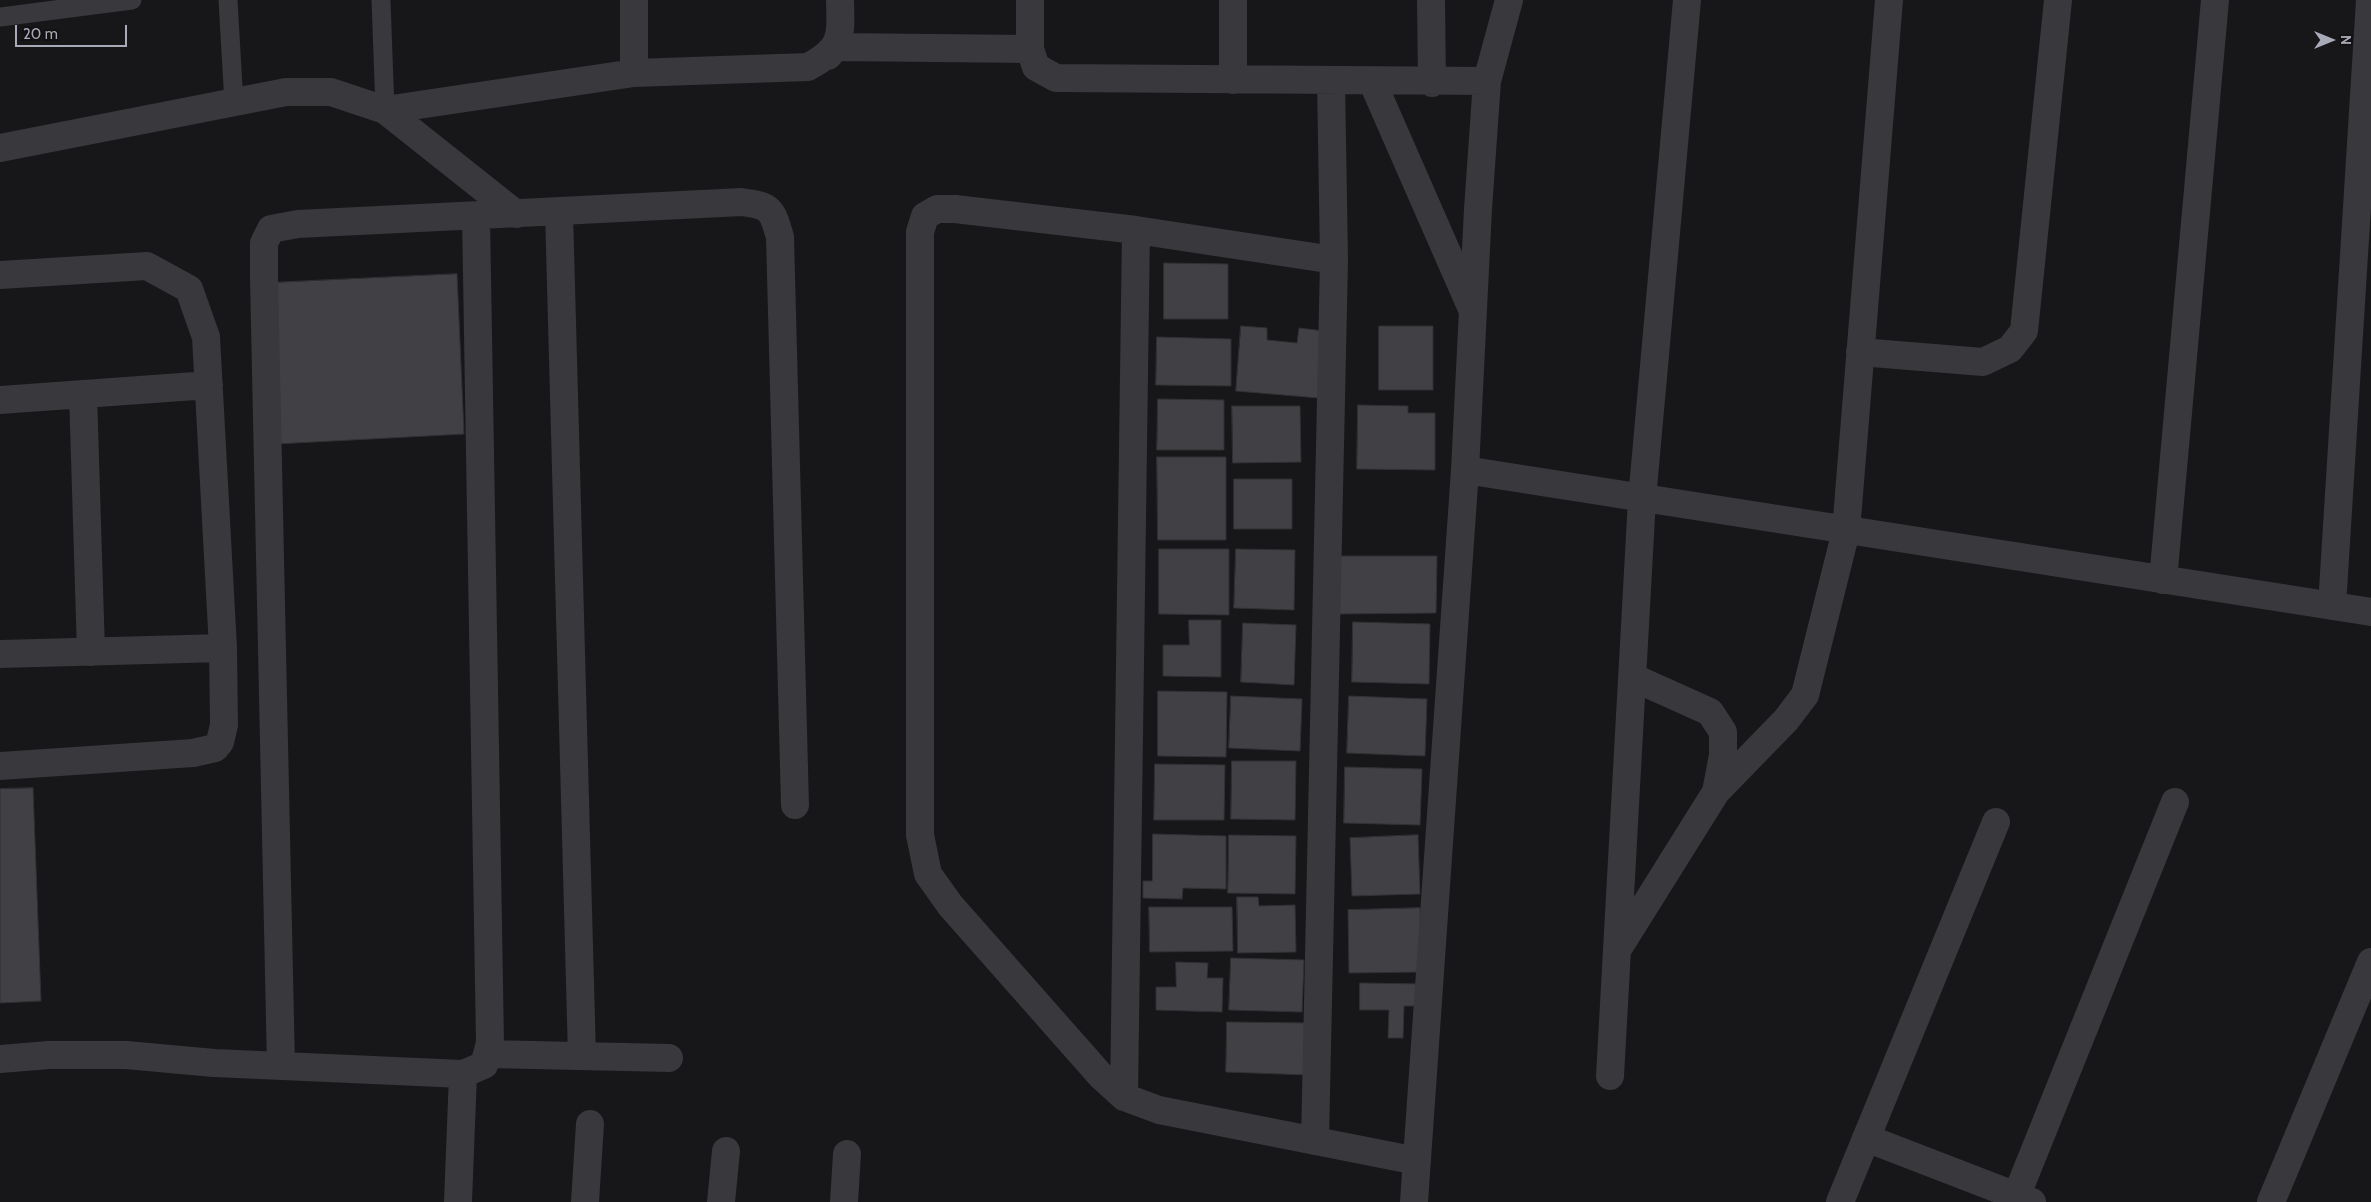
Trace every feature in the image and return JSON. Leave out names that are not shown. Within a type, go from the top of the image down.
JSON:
[{"type":"street","points":[[634,0],[634,73]]},
{"type":"street","points":[[828,56],[841,35],[840,0]]},
{"type":"street","points":[[1030,0],[1030,49],[1036,67],[1056,78],[1487,81]]},
{"type":"street","points":[[1233,0],[1233,80]]},
{"type":"street","points":[[1431,0],[1432,82]]},
{"type":"street","points":[[1414,1202],[1465,470],[1487,81],[1509,0]]},
{"type":"street","points":[[1610,1076],[1642,499],[1687,0]]},
{"type":"street","points":[[1617,950],[1716,792],[1786,720],[1804,695],[1846,531],[1889,0]]},
{"type":"street","points":[[1860,352],[1983,362],[2010,349],[2024,331],[2058,0]]},
{"type":"street","points":[[2163,580],[2215,0]]},
{"type":"street","points":[[2332,606],[2370,0]]},
{"type":"street","points":[[385,110],[634,73],[808,67],[828,56],[836,47],[1030,49]]},
{"type":"street","points":[[1315,1141],[1334,260],[1331,81]]},
{"type":"street","points":[[1372,81],[1473,312]]},
{"type":"street","points":[[0,148],[234,104],[286,92],[331,92],[385,110],[516,214]]},
{"type":"street","points":[[281,1066],[264,243],[271,229],[298,224],[742,202],[764,205],[775,217],[780,237],[795,805]]},
{"type":"street","points":[[1334,260],[1136,230],[955,209],[937,209],[925,216],[920,232],[920,835],[928,874],[950,905],[1101,1076],[1124,1097],[1159,1110],[1417,1161]]},
{"type":"street","points":[[559,212],[582,1056]]},
{"type":"street","points":[[0,1059],[49,1055],[126,1055],[214,1063],[463,1074],[484,1065],[490,1043],[490,1023],[476,216]]},
{"type":"street","points":[[1124,1097],[1136,230]]},
{"type":"street","points":[[0,275],[147,266],[189,288],[206,337],[223,648],[224,725],[220,742],[214,748],[193,752],[0,766]]},
{"type":"street","points":[[0,400],[209,385]]},
{"type":"street","points":[[83,394],[91,652]]},
{"type":"street","points":[[1465,470],[2371,612]]},
{"type":"street","points":[[0,654],[223,648]]},
{"type":"street","points":[[1632,677],[1710,712],[1723,732],[1723,755],[1716,792]]},
{"type":"street","points":[[1866,1138],[2021,1200],[2175,802]]},
{"type":"street","points":[[1840,1202],[1996,822]]},
{"type":"street","points":[[2271,1202],[2371,962]]},
{"type":"street","points":[[487,1054],[668,1058]]},
{"type":"street","points":[[458,1202],[463,1074]]},
{"type":"street","points":[[585,1202],[590,1124]]},
{"type":"street","points":[[721,1202],[726,1150]]},
{"type":"street","points":[[844,1202],[847,1154]]},
{"type":"lane","points":[[0,17],[132,0]]},
{"type":"lane","points":[[228,0],[234,104]]},
{"type":"lane","points":[[381,0],[385,110]]},
{"type":"building","points":[[1164,263],[1228,264],[1228,319],[1164,319]]},
{"type":"building","points":[[457,274],[464,434],[276,444],[268,283]]},
{"type":"building","points":[[1241,326],[1267,328],[1267,340],[1297,343],[1299,328],[1324,331],[1319,398],[1236,391]]},
{"type":"building","points":[[1379,326],[1433,326],[1433,390],[1379,390]]},
{"type":"building","points":[[1157,337],[1231,339],[1231,386],[1156,385]]},
{"type":"building","points":[[1158,399],[1224,400],[1224,450],[1157,450]]},
{"type":"building","points":[[1358,405],[1408,406],[1408,413],[1435,413],[1435,470],[1357,469]]},
{"type":"building","points":[[1232,406],[1300,406],[1301,462],[1233,463]]},
{"type":"building","points":[[1157,457],[1226,457],[1226,540],[1158,540]]},
{"type":"building","points":[[1234,479],[1292,479],[1292,529],[1234,529]]},
{"type":"building","points":[[1159,549],[1229,549],[1229,615],[1159,614]]},
{"type":"building","points":[[1236,549],[1295,550],[1294,610],[1234,608]]},
{"type":"building","points":[[1339,556],[1437,556],[1436,613],[1339,614]]},
{"type":"building","points":[[1189,620],[1221,620],[1221,677],[1163,676],[1163,645],[1189,645]]},
{"type":"building","points":[[1353,622],[1430,624],[1429,684],[1352,682]]},
{"type":"building","points":[[1243,623],[1296,625],[1294,685],[1241,682]]},
{"type":"building","points":[[1158,691],[1227,692],[1226,757],[1158,756]]},
{"type":"building","points":[[1231,696],[1302,699],[1300,751],[1229,748]]},
{"type":"building","points":[[1349,696],[1427,699],[1425,756],[1347,753]]},
{"type":"building","points":[[1232,761],[1296,761],[1295,820],[1231,819]]},
{"type":"building","points":[[1155,764],[1225,765],[1224,820],[1154,820]]},
{"type":"building","points":[[1345,767],[1422,769],[1420,825],[1344,823]]},
{"type":"building","points":[[33,788],[41,1001],[0,1003],[0,789]]},
{"type":"building","points":[[1153,834],[1226,836],[1226,889],[1183,888],[1182,899],[1143,898],[1143,881],[1152,881]]},
{"type":"building","points":[[1229,835],[1296,836],[1295,894],[1228,893]]},
{"type":"building","points":[[1418,835],[1420,894],[1352,896],[1350,838]]},
{"type":"building","points":[[1237,897],[1258,897],[1259,906],[1295,905],[1296,952],[1238,953]]},
{"type":"building","points":[[1149,907],[1232,907],[1233,951],[1150,952]]},
{"type":"building","points":[[1420,908],[1421,972],[1349,973],[1348,910]]},
{"type":"building","points":[[1231,958],[1304,960],[1302,1012],[1229,1010]]},
{"type":"building","points":[[1176,962],[1208,963],[1207,978],[1223,978],[1222,1012],[1156,1010],[1156,987],[1176,987]]},
{"type":"building","points":[[1360,983],[1421,984],[1420,1006],[1404,1006],[1403,1038],[1388,1038],[1389,1010],[1360,1010]]},
{"type":"building","points":[[1227,1022],[1310,1023],[1309,1075],[1226,1072]]}]
